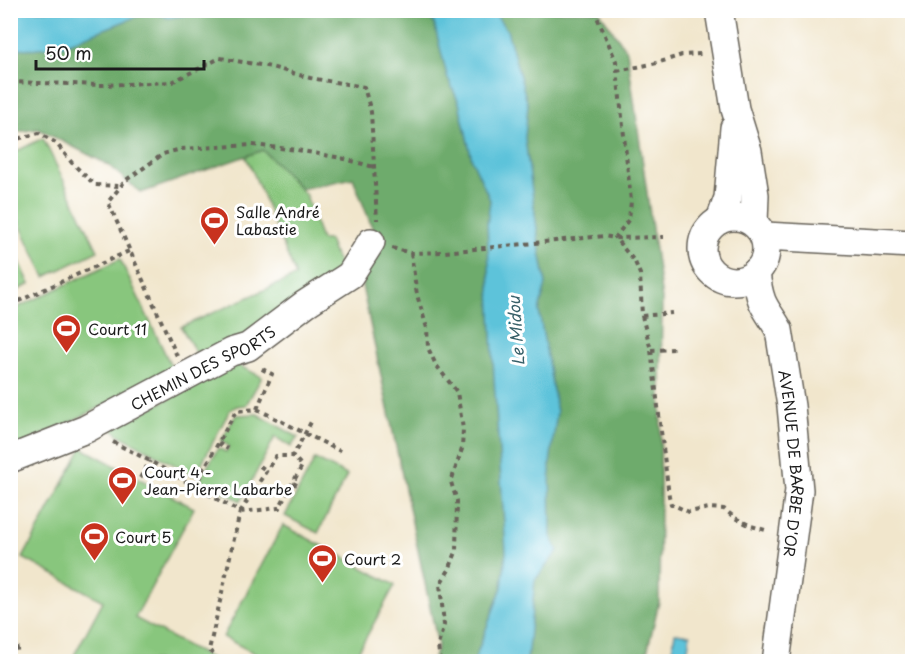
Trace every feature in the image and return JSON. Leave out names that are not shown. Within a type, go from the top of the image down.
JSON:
[{"type":"street","points":[[719,10],[735,109],[747,151],[759,229],[767,246],[762,266],[750,277],[734,281],[724,280],[708,267],[703,258],[702,245],[705,236],[711,226],[728,217],[746,218],[759,229],[912,244]]},
{"type":"street","points":[[720,220],[728,198],[735,109]]},
{"type":"street","name":"CHEMIN DES SPORTS","points":[[10,459],[86,429],[231,352],[248,347],[350,274],[375,243]]},
{"type":"street","name":"AVENUE DE BARBE D'OR","points":[[756,272],[762,303],[775,321],[778,330],[790,406],[799,490],[776,662]]},
{"type":"path","points":[[594,10],[616,61],[631,201],[629,219],[615,238]]},
{"type":"path","points":[[617,71],[630,70],[682,55],[726,52]]},
{"type":"path","points":[[10,82],[102,85],[172,82],[220,58],[271,67],[310,78],[364,87],[371,112],[375,243],[411,253],[445,252],[604,236],[615,238],[664,237]]},
{"type":"path","points":[[10,141],[39,133],[56,143],[72,163],[95,185],[122,186]]},
{"type":"path","points":[[186,376],[108,202],[126,180],[163,154],[181,149],[252,145],[297,150],[374,167]]},
{"type":"path","points":[[615,238],[634,262],[640,274],[642,316],[651,350],[671,504],[689,512],[724,508],[735,518],[751,526],[776,533]]},
{"type":"path","points":[[10,305],[129,250]]},
{"type":"path","points":[[411,253],[417,295],[427,328],[428,348],[436,365],[457,392],[463,429],[462,449],[451,482],[457,501],[456,552],[440,585],[444,625],[438,645],[440,662]]},
{"type":"path","points":[[642,316],[672,313]]},
{"type":"path","points":[[651,350],[676,349]]},
{"type":"path","points":[[231,352],[272,374],[256,409]]},
{"type":"path","points":[[194,487],[236,411],[256,409],[340,451]]},
{"type":"path","points":[[292,456],[311,422]]},
{"type":"path","points":[[86,429],[150,461],[240,513],[279,508],[302,466],[292,456],[276,456],[240,513],[209,651],[221,662]]},
{"type":"path","points":[[218,443],[228,449]]},
{"type":"path","points":[[140,478],[150,461]]},
{"type":"path","points":[[260,466],[267,471]]},
{"type":"path","points":[[293,483],[300,487]]},
{"type":"path","points":[[10,620],[18,662]]},
{"type":"green space","points":[[10,11],[599,11],[627,51],[662,299],[659,602],[645,661],[433,661],[438,645],[362,286],[373,230],[353,178],[301,189],[263,150],[141,193],[107,164],[38,129],[11,133]]},
{"type":"green space","points":[[43,138],[98,251],[45,277],[11,206],[11,154]]},
{"type":"green space","points":[[263,150],[306,195],[321,240],[329,240],[343,271],[241,340],[199,358],[181,327],[296,276],[245,156]]},
{"type":"green space","points":[[11,243],[30,284],[10,294]]},
{"type":"green space","points":[[120,259],[174,372],[14,449],[10,441],[10,311]]},
{"type":"green space","points":[[236,364],[262,377],[246,405],[230,410],[195,476],[119,435],[112,428]]},
{"type":"green space","points":[[257,414],[298,437],[291,447],[275,437],[241,501],[200,480],[218,448],[226,452],[229,446],[221,441],[236,415]]},
{"type":"green space","points":[[82,448],[194,508],[135,618],[213,661],[71,661],[103,601],[23,558]]},
{"type":"green space","points":[[315,459],[347,475],[318,533],[285,516]]},
{"type":"green space","points":[[283,525],[395,585],[353,661],[269,661],[223,637]]},
{"type":"water","points":[[11,10],[213,11],[168,18],[151,11],[61,46],[29,49],[11,48]]},
{"type":"water","name":"Le Midou","points":[[424,11],[493,11],[507,30],[528,105],[525,138],[546,284],[539,311],[557,412],[550,464],[551,536],[558,551],[535,580],[527,661],[474,661],[502,587],[506,552],[494,380],[487,224],[490,200],[472,160],[459,103],[447,76],[434,23]]},
{"type":"water","points":[[675,633],[690,635],[686,661],[670,661]]},
{"type":"place","name":"Salle André Labastie","points":[[215,246]]},
{"type":"place","name":"Court 11","points":[[67,354]]},
{"type":"place","name":"Court 4 - Jean-Pierre Labarbe","points":[[123,506]]},
{"type":"place","name":"Court 5","points":[[94,562]]},
{"type":"place","name":"Court 2","points":[[323,584]]}]
